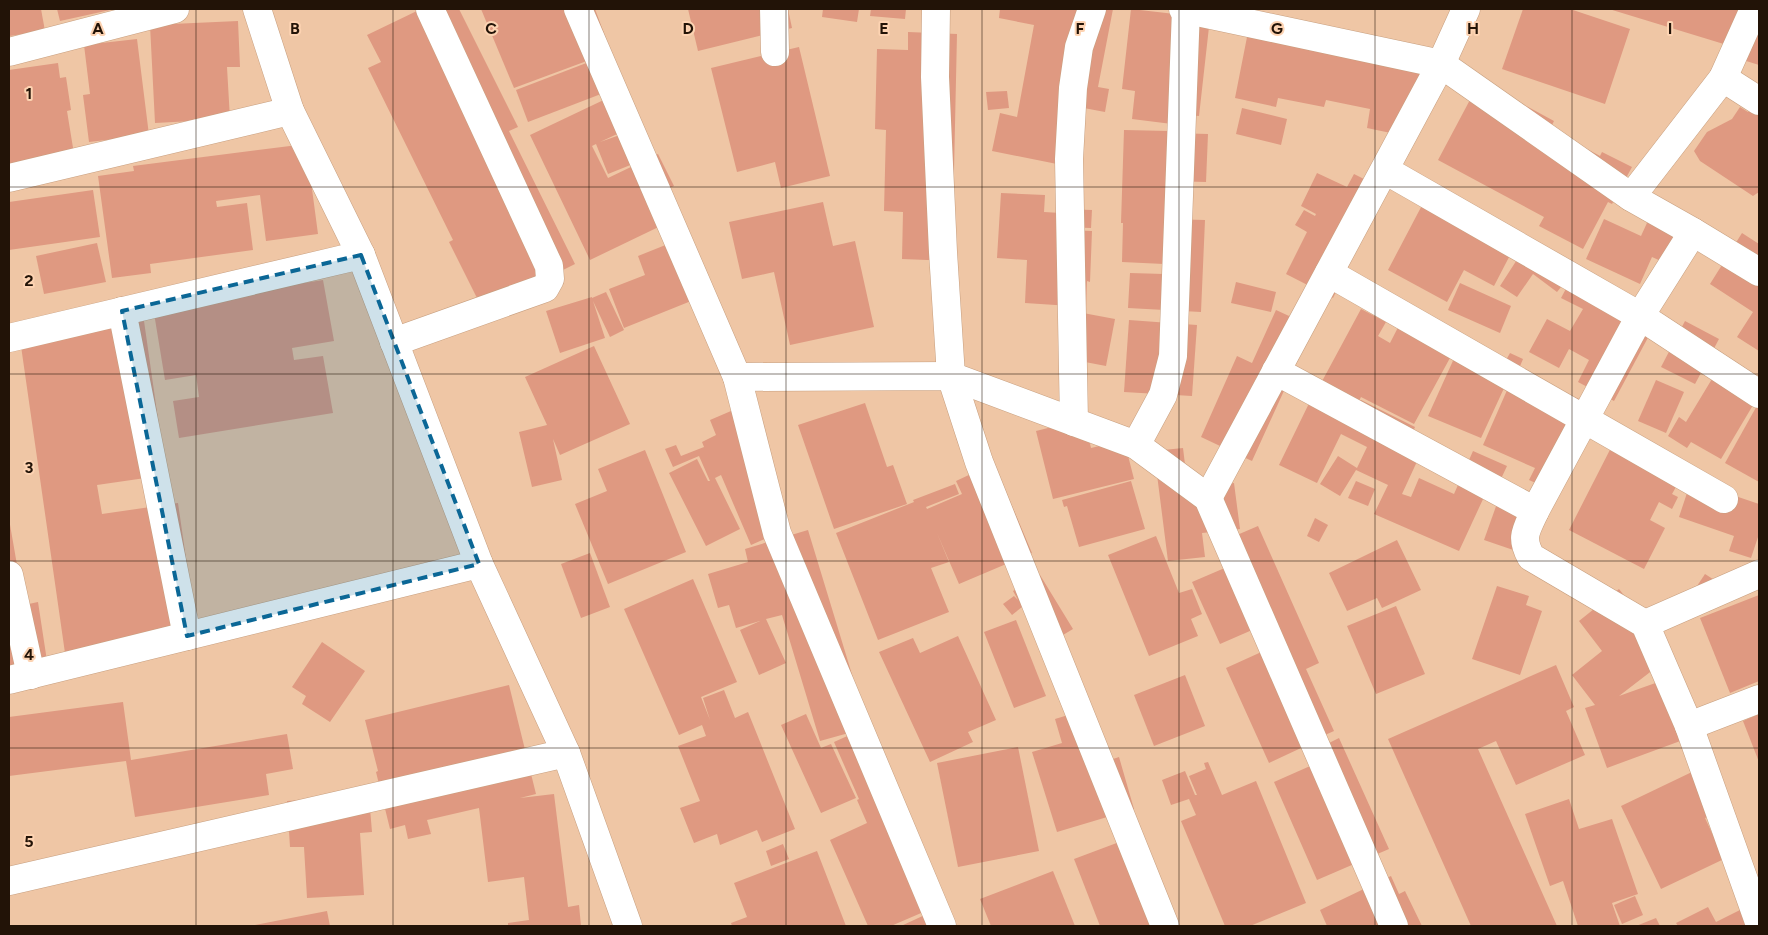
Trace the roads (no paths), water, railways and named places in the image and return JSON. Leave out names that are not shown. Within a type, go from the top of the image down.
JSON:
[{"type":"street","points":[[9,52],[175,9]]},
{"type":"street","points":[[257,9],[290,111],[361,255],[479,564],[566,753],[628,926]]},
{"type":"street","points":[[394,342],[545,288],[550,279],[549,266],[430,9]]},
{"type":"street","points":[[578,9],[738,377],[777,533],[942,926]]},
{"type":"street","points":[[774,9],[775,52]]},
{"type":"street","points":[[936,9],[934,77],[943,252],[952,376],[979,462],[1165,926]]},
{"type":"street","points":[[1074,422],[1069,159],[1073,88],[1080,47],[1092,9]]},
{"type":"street","points":[[1136,445],[1163,395],[1174,356],[1184,9],[1442,64],[1631,197],[1759,272]]},
{"type":"street","points":[[1208,498],[1442,64],[1466,9]]},
{"type":"street","points":[[1631,197],[1723,78],[1754,9]]},
{"type":"street","points":[[1723,78],[1759,101]]},
{"type":"street","points":[[9,178],[290,111]]},
{"type":"street","points":[[1385,170],[1640,316],[1759,394]]},
{"type":"street","points":[[1693,232],[1640,316],[1535,511],[1525,533],[1525,546],[1532,557],[1645,624],[1689,726],[1759,922]]},
{"type":"street","points":[[9,338],[361,255]]},
{"type":"street","points":[[1329,273],[1586,418],[1724,499]]},
{"type":"street","points":[[122,311],[187,636]]},
{"type":"street","points":[[1276,371],[1535,511]]},
{"type":"street","points":[[738,377],[952,376],[1136,445],[1208,498],[1394,926]]},
{"type":"street","points":[[9,575],[20,678],[479,564]]},
{"type":"street","points":[[1645,624],[1759,574]]},
{"type":"street","points":[[1689,726],[1759,698]]},
{"type":"street","points":[[9,881],[566,753]]}]
